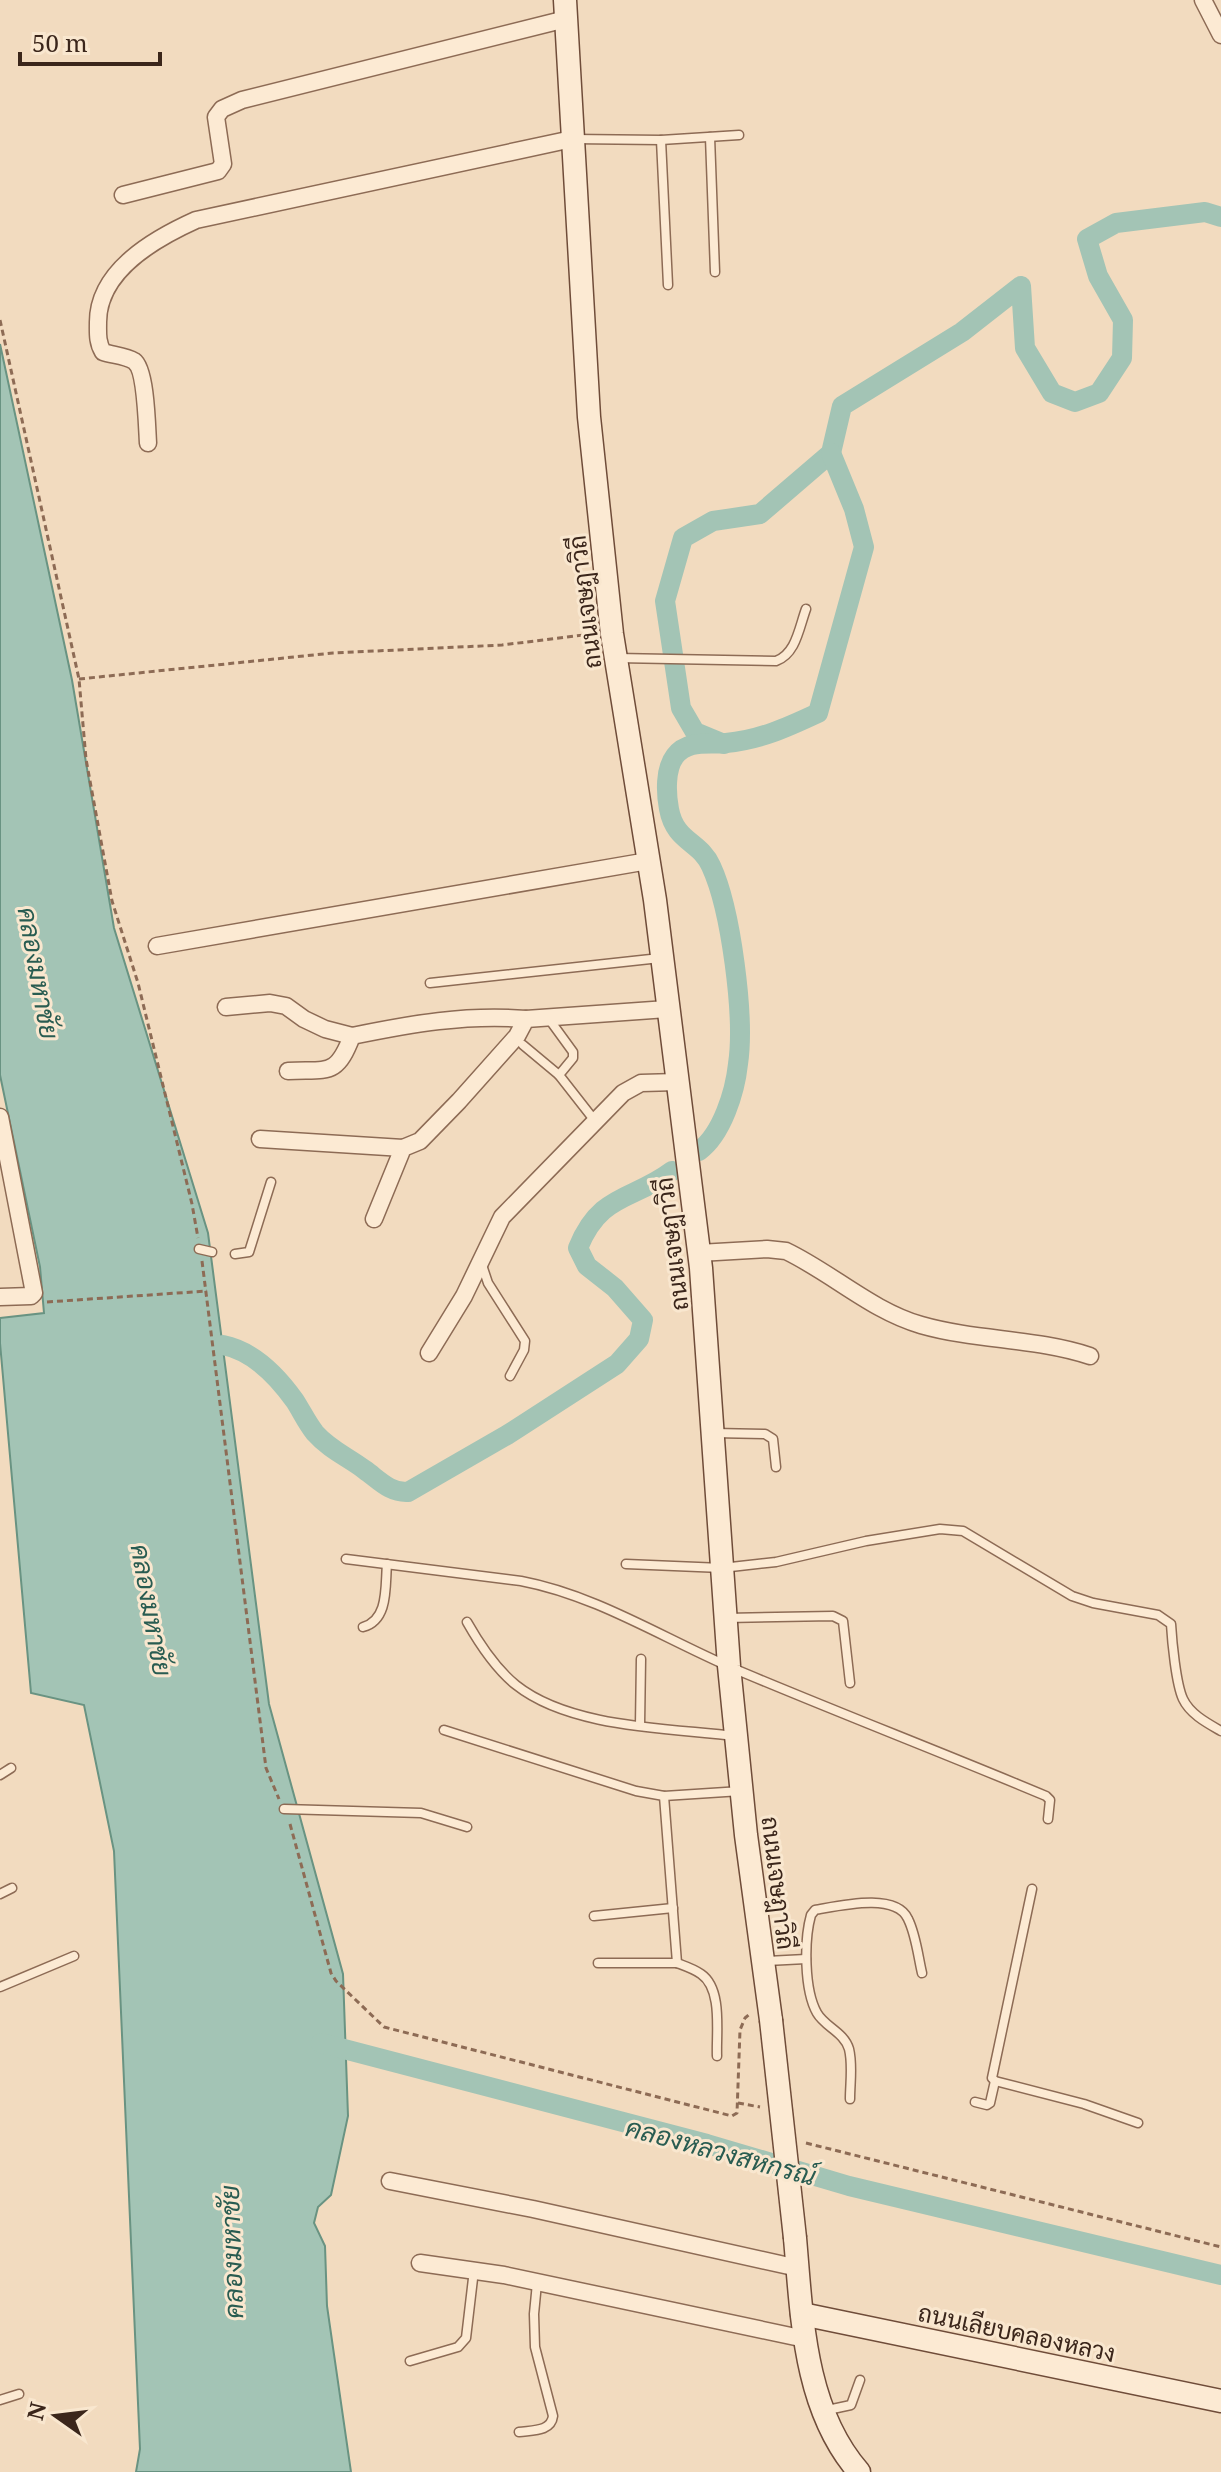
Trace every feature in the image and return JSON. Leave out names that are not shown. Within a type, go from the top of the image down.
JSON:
[{"type":"street","points":[[1203,0],[1221,35]]},
{"type":"street","points":[[123,195],[218,171],[223,164],[216,117],[222,109],[242,100],[565,9]]},
{"type":"street","name":"ถนนเจษฎาวิถี","points":[[565,9],[589,417],[612,634],[662,958],[699,1253],[729,1666],[802,2314],[823,2411],[835,2438],[859,2472]]},
{"type":"street","points":[[148,443],[144,393],[138,366],[133,360],[103,352],[98,341],[98,315],[111,280],[127,263],[169,232],[196,220],[572,139]]},
{"type":"street","points":[[157,946],[648,861]]},
{"type":"street","points":[[226,1007],[270,1003],[286,1006],[325,1029],[352,1036],[402,1026],[485,1016],[526,1019],[667,1009]]},
{"type":"street","points":[[260,1139],[403,1148],[420,1141],[517,1036],[526,1019]]},
{"type":"street","points":[[288,1071],[337,1066],[343,1060],[352,1036]]},
{"type":"street","points":[[429,1353],[464,1296],[502,1217],[623,1093],[641,1083],[677,1082]]},
{"type":"street","points":[[0,1297],[31,1296],[34,1293],[1,1127]]},
{"type":"street","points":[[374,1219],[403,1148]]},
{"type":"street","points":[[699,1253],[767,1249],[786,1251],[898,1316],[923,1325],[1060,1346],[1090,1356]]},
{"type":"street","points":[[390,2181],[798,2268]]},
{"type":"street","points":[[420,2263],[474,2269],[805,2339]]},
{"type":"street","name":"ถนนเลียบคลองหลวง","points":[[802,2314],[1221,2401]]},
{"type":"lane","points":[[572,139],[661,140],[739,135]]},
{"type":"lane","points":[[710,137],[715,272]]},
{"type":"lane","points":[[661,140],[668,285]]},
{"type":"lane","points":[[616,658],[776,661],[785,658],[792,647],[806,609]]},
{"type":"lane","points":[[430,983],[662,958]]},
{"type":"lane","points":[[548,1018],[573,1052],[573,1058],[559,1075]]},
{"type":"lane","points":[[523,1045],[559,1075],[595,1121]]},
{"type":"lane","points":[[235,1254],[249,1252],[271,1182]]},
{"type":"lane","points":[[199,1249],[212,1252]]},
{"type":"lane","points":[[481,1262],[488,1283],[525,1341],[524,1350],[510,1376]]},
{"type":"lane","points":[[714,1433],[765,1434],[773,1439],[776,1467]]},
{"type":"lane","points":[[626,1564],[722,1568],[776,1562],[866,1541],[940,1529],[963,1531],[1072,1596],[1158,1615],[1171,1624],[1182,1698],[1193,1713],[1221,1731]]},
{"type":"lane","points":[[346,1559],[541,1585],[611,1611],[729,1666],[1046,1796],[1050,1800],[1048,1819]]},
{"type":"lane","points":[[363,1627],[377,1619],[383,1609],[387,1564]]},
{"type":"lane","points":[[726,1618],[833,1616],[843,1621],[850,1683]]},
{"type":"lane","points":[[467,1622],[485,1653],[516,1685],[564,1713],[588,1719],[736,1736]]},
{"type":"lane","points":[[640,1725],[641,1659]]},
{"type":"lane","points":[[444,1730],[613,1785],[664,1796],[742,1791]]},
{"type":"lane","points":[[0,1775],[11,1768]]},
{"type":"lane","points":[[664,1796],[677,1963]]},
{"type":"lane","points":[[284,1809],[421,1813],[467,1827]]},
{"type":"lane","points":[[0,1894],[12,1888]]},
{"type":"lane","points":[[975,2102],[990,2103],[995,2081],[992,2073],[1032,1889]]},
{"type":"lane","points":[[850,2099],[849,2048],[835,2029],[817,2013],[806,1959],[808,1923],[815,1910],[882,1902],[896,1906],[908,1917],[922,1973]]},
{"type":"lane","points":[[594,1916],[673,1908]]},
{"type":"lane","points":[[0,1987],[74,1956]]},
{"type":"lane","points":[[763,1961],[806,1959]]},
{"type":"lane","points":[[598,1963],[677,1963],[702,1974],[710,1984],[715,2000],[717,2056]]},
{"type":"lane","points":[[995,2081],[1084,2104],[1138,2123]]},
{"type":"lane","points":[[410,2361],[458,2347],[466,2338],[474,2269]]},
{"type":"lane","points":[[519,2432],[547,2428],[553,2416],[535,2347],[537,2283]]},
{"type":"lane","points":[[823,2411],[851,2405],[860,2380]]},
{"type":"lane","points":[[0,2400],[19,2394]]},
{"type":"path","points":[[0,320],[79,679],[86,759],[112,901],[138,983],[192,1204],[207,1291],[33,1304]]},
{"type":"path","points":[[79,679],[333,653],[502,645],[612,634]]},
{"type":"path","points":[[738,2103],[765,2108]]},
{"type":"path","points":[[796,2140],[1221,2247]]},
{"type":"water","name":"คลองมหาชัย","points":[[0,344],[72,680],[114,928],[208,1233],[269,1704],[343,1974],[348,2116],[331,2195],[318,2207],[314,2223],[325,2246],[327,2306],[351,2472],[136,2472],[140,2449],[114,1851],[84,1705],[31,1693],[0,1343],[0,1318],[44,1313],[40,1267],[0,1075]]},
{"type":"waterway","points":[[724,744],[695,732],[681,708],[665,601],[683,538],[713,521],[760,514],[831,453],[842,406],[962,332],[1021,286],[1025,348],[1052,393],[1075,402],[1099,393],[1122,358],[1123,320],[1098,276],[1087,239],[1116,223],[1205,212],[1221,217]]},
{"type":"waterway","points":[[699,1151],[721,1123],[734,1087],[740,1044],[738,992],[725,908],[718,885],[706,858],[682,835],[672,820],[667,796],[668,774],[675,756],[686,747],[762,736],[818,713],[864,547],[854,509],[831,453]]},
{"type":"waterway","points":[[223,1345],[245,1353],[273,1374],[315,1433],[327,1444],[385,1485],[408,1492],[507,1435],[617,1364],[639,1339],[643,1320],[615,1288],[587,1266],[578,1248],[596,1217],[607,1207],[672,1171]]},
{"type":"waterway","name":"คลองหลวงสหกรณ์","points":[[321,2043],[707,2144],[849,2186],[1221,2275]]}]
